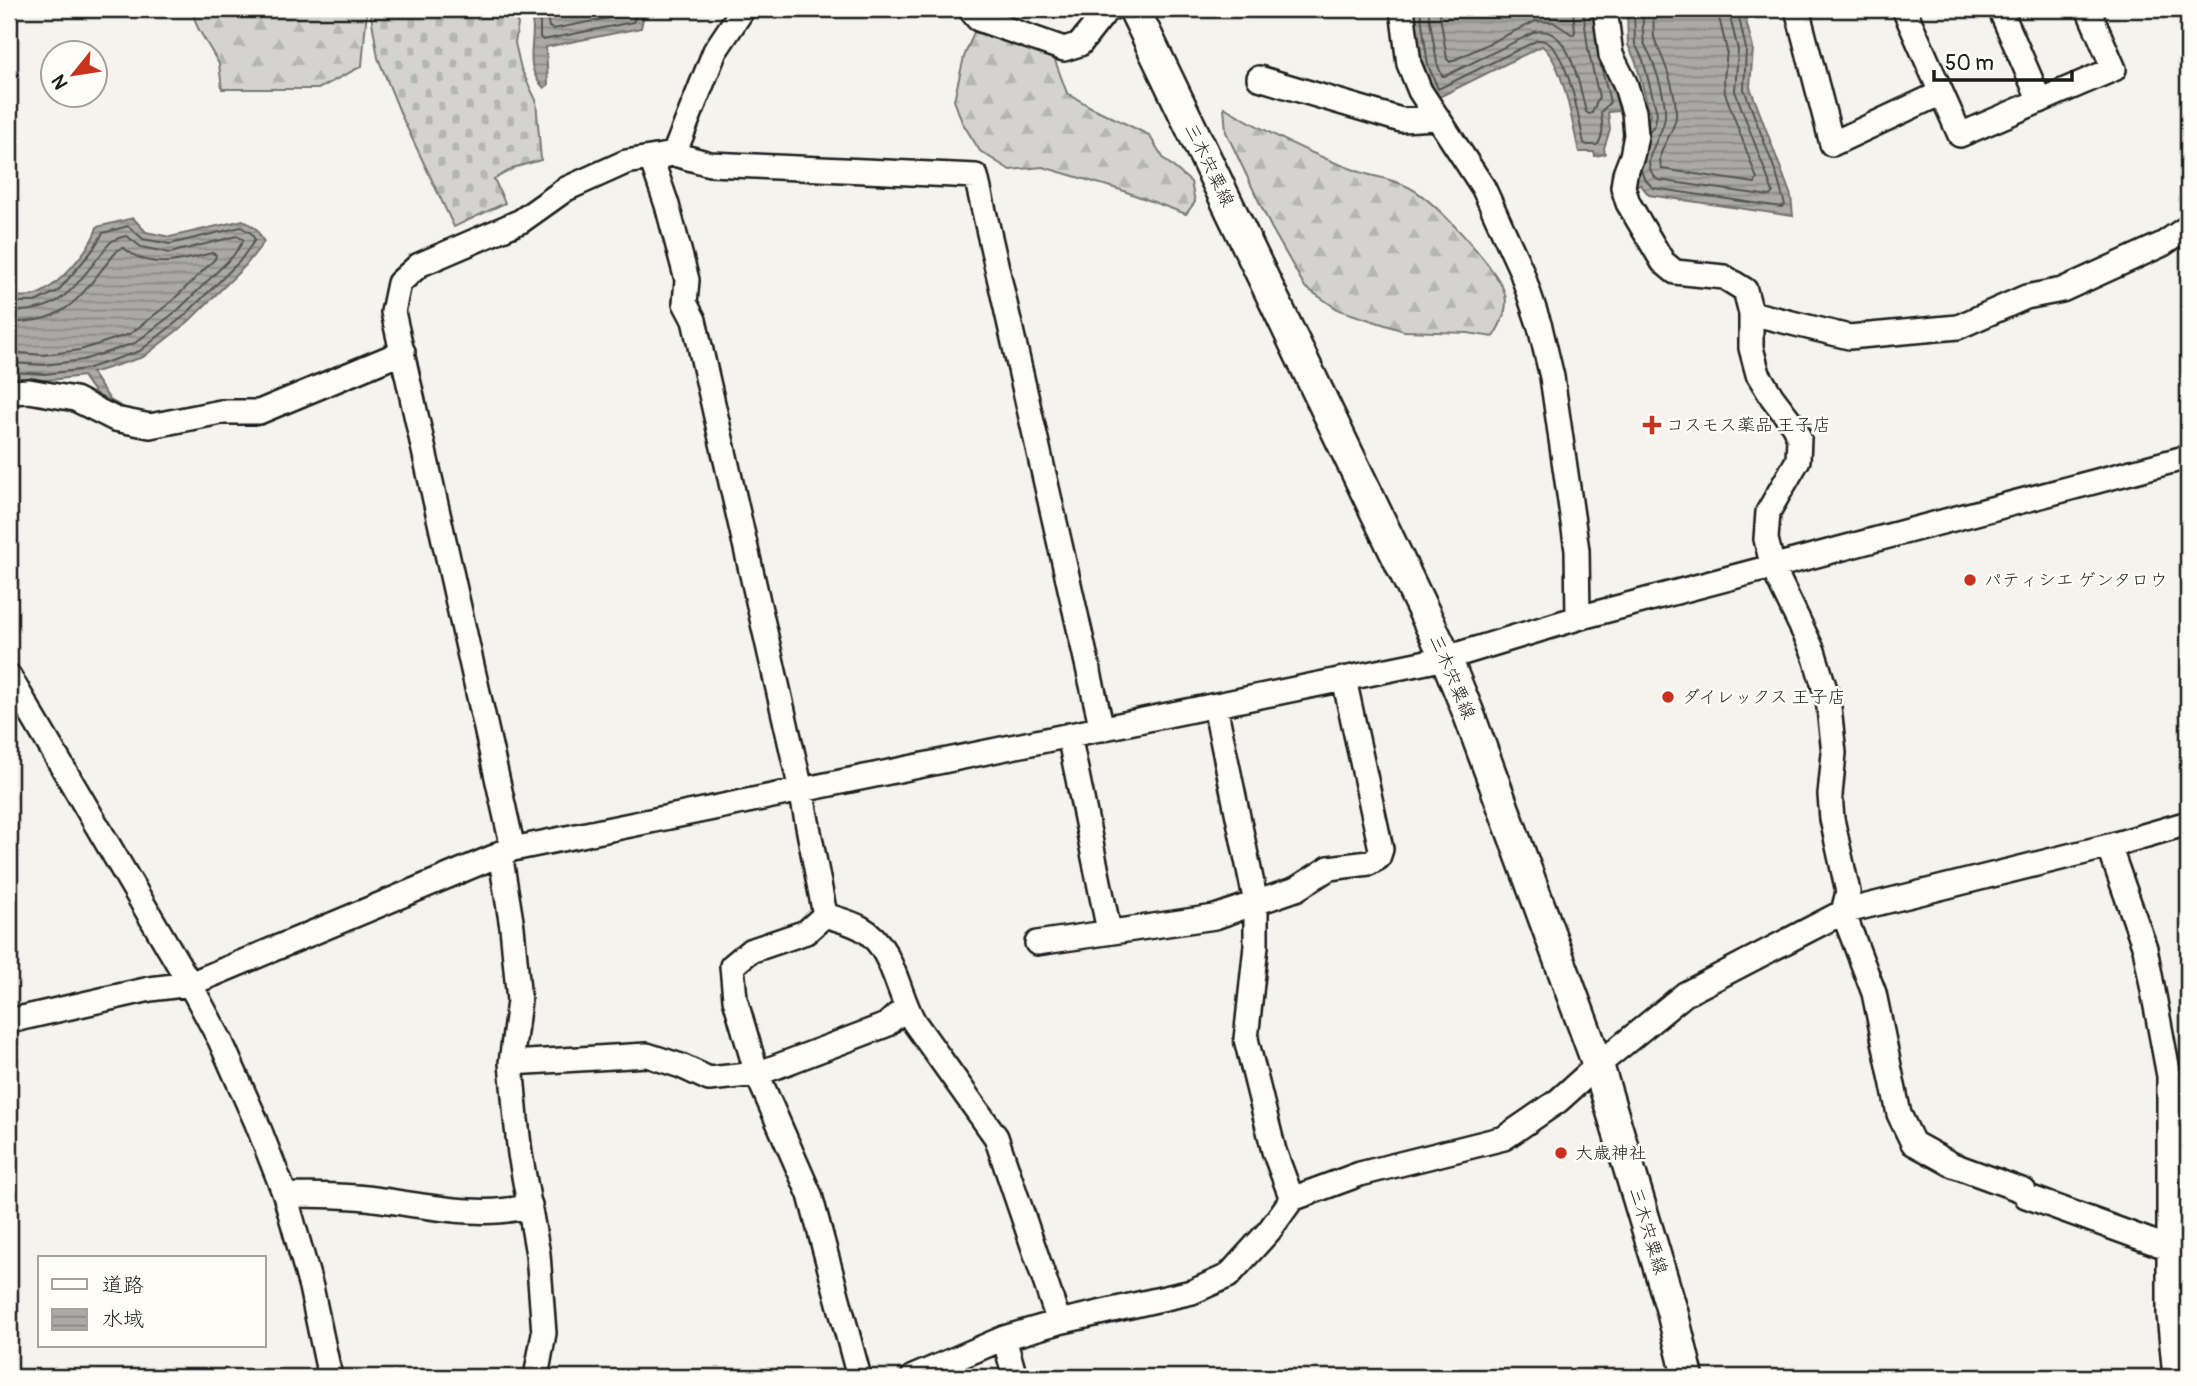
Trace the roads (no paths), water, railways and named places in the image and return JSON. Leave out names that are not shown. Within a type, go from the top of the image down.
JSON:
[{"type":"main road","name":"三木宍粟線","points":[[1135,9],[1446,658],[1468,712],[1598,1065],[1688,1377]]},
{"type":"street","points":[[674,154],[715,51],[743,9]]},
{"type":"street","points":[[970,9],[978,19],[1064,49],[1080,44],[1110,9]]},
{"type":"street","points":[[1402,9],[1409,64],[1420,91],[1483,187],[1521,270],[1540,327],[1552,377],[1577,550],[1578,618]]},
{"type":"street","points":[[1605,9],[1611,55],[1625,83],[1634,112],[1636,135],[1623,187],[1628,203],[1663,262],[1675,272],[1724,277],[1745,290],[1751,313],[1751,348],[1758,374],[1794,426],[1799,439],[1798,460],[1768,512],[1766,539],[1773,568],[1813,651],[1828,699],[1834,753],[1830,795],[1832,819],[1848,892],[1843,912],[1874,993],[1899,1114],[1913,1143],[1953,1165],[2024,1191],[2026,1196],[2178,1245]]},
{"type":"street","points":[[1797,9],[1832,144],[1941,93]]},
{"type":"street","points":[[1904,9],[1960,135],[2114,69],[2088,9]]},
{"type":"street","points":[[2000,9],[2040,101]]},
{"type":"street","points":[[1259,78],[1401,120],[1436,118]]},
{"type":"street","points":[[536,1377],[544,1333],[538,1254],[520,1154],[511,1063],[519,1001],[506,851],[393,312],[399,283],[419,265],[521,221],[566,189],[626,162],[674,154],[710,164],[976,176],[1102,729]]},
{"type":"street","points":[[651,158],[687,279],[685,303],[694,320],[801,790],[825,915]]},
{"type":"street","points":[[1751,313],[1849,337],[1958,327],[2026,297],[2062,290],[2163,244],[2188,227]]},
{"type":"street","points":[[9,392],[29,391],[75,399],[115,419],[150,426],[221,412],[259,412],[403,352]]},
{"type":"street","points":[[9,1021],[150,989],[190,984],[506,851],[1446,658],[1578,618],[2188,457]]},
{"type":"street","points":[[9,676],[190,984],[220,1040],[285,1195],[311,1287],[330,1377]]},
{"type":"street","points":[[1037,943],[1215,917],[1296,889],[1329,868],[1369,863],[1378,858],[1381,849],[1344,679]]},
{"type":"street","points":[[1215,706],[1256,903],[1256,946],[1246,1039],[1274,1151],[1292,1199]]},
{"type":"street","points":[[1069,735],[1109,931]]},
{"type":"street","points":[[913,1377],[1004,1338],[1059,1322],[1192,1292],[1228,1276],[1269,1231],[1292,1199],[1360,1174],[1504,1138],[1558,1101],[1685,993],[1843,912],[2109,846],[2188,823]]},
{"type":"street","points":[[2109,846],[2145,948],[2169,1076],[2178,1245],[2169,1314],[2175,1377]]},
{"type":"street","points":[[825,915],[863,928],[880,945],[905,1008],[996,1137],[1059,1322]]},
{"type":"street","points":[[825,915],[807,932],[750,951],[732,966],[735,999],[757,1073],[810,1195],[859,1377]]},
{"type":"street","points":[[511,1063],[647,1055],[709,1079],[757,1073],[886,1025],[905,1008]]},
{"type":"street","points":[[285,1195],[365,1198],[442,1209],[512,1211],[530,1205]]},
{"type":"street","points":[[1004,1338],[1015,1377]]},
{"type":"water","points":[[529,9],[642,9],[644,14],[641,28],[546,47],[548,85],[544,88],[537,78],[531,59],[533,30]]},
{"type":"water","points":[[1413,9],[1599,9],[1604,46],[1619,111],[1608,112],[1610,130],[1604,148],[1605,154],[1595,156],[1594,152],[1579,152],[1562,80],[1550,54],[1542,46],[1433,100],[1421,67]]},
{"type":"water","points":[[1627,9],[1743,9],[1753,48],[1750,87],[1791,196],[1793,216],[1649,195],[1640,184],[1631,188],[1637,176],[1631,170],[1650,114],[1636,62],[1628,45]]},
{"type":"water","points":[[133,218],[146,232],[170,237],[243,220],[256,229],[264,242],[245,266],[188,322],[143,357],[92,373],[110,400],[126,409],[112,407],[106,403],[95,394],[83,376],[37,380],[9,378],[9,296],[32,296],[41,293],[71,268],[88,246],[97,227]]},
{"type":"place","name":"コスモス薬品 王子店","points":[[1652,425]]},
{"type":"place","name":"パティシエ ゲンタロウ","points":[[1970,580]]},
{"type":"place","name":"ダイレックス 王子店","points":[[1668,697]]},
{"type":"place","name":"大歳神社","points":[[1561,1153]]}]
